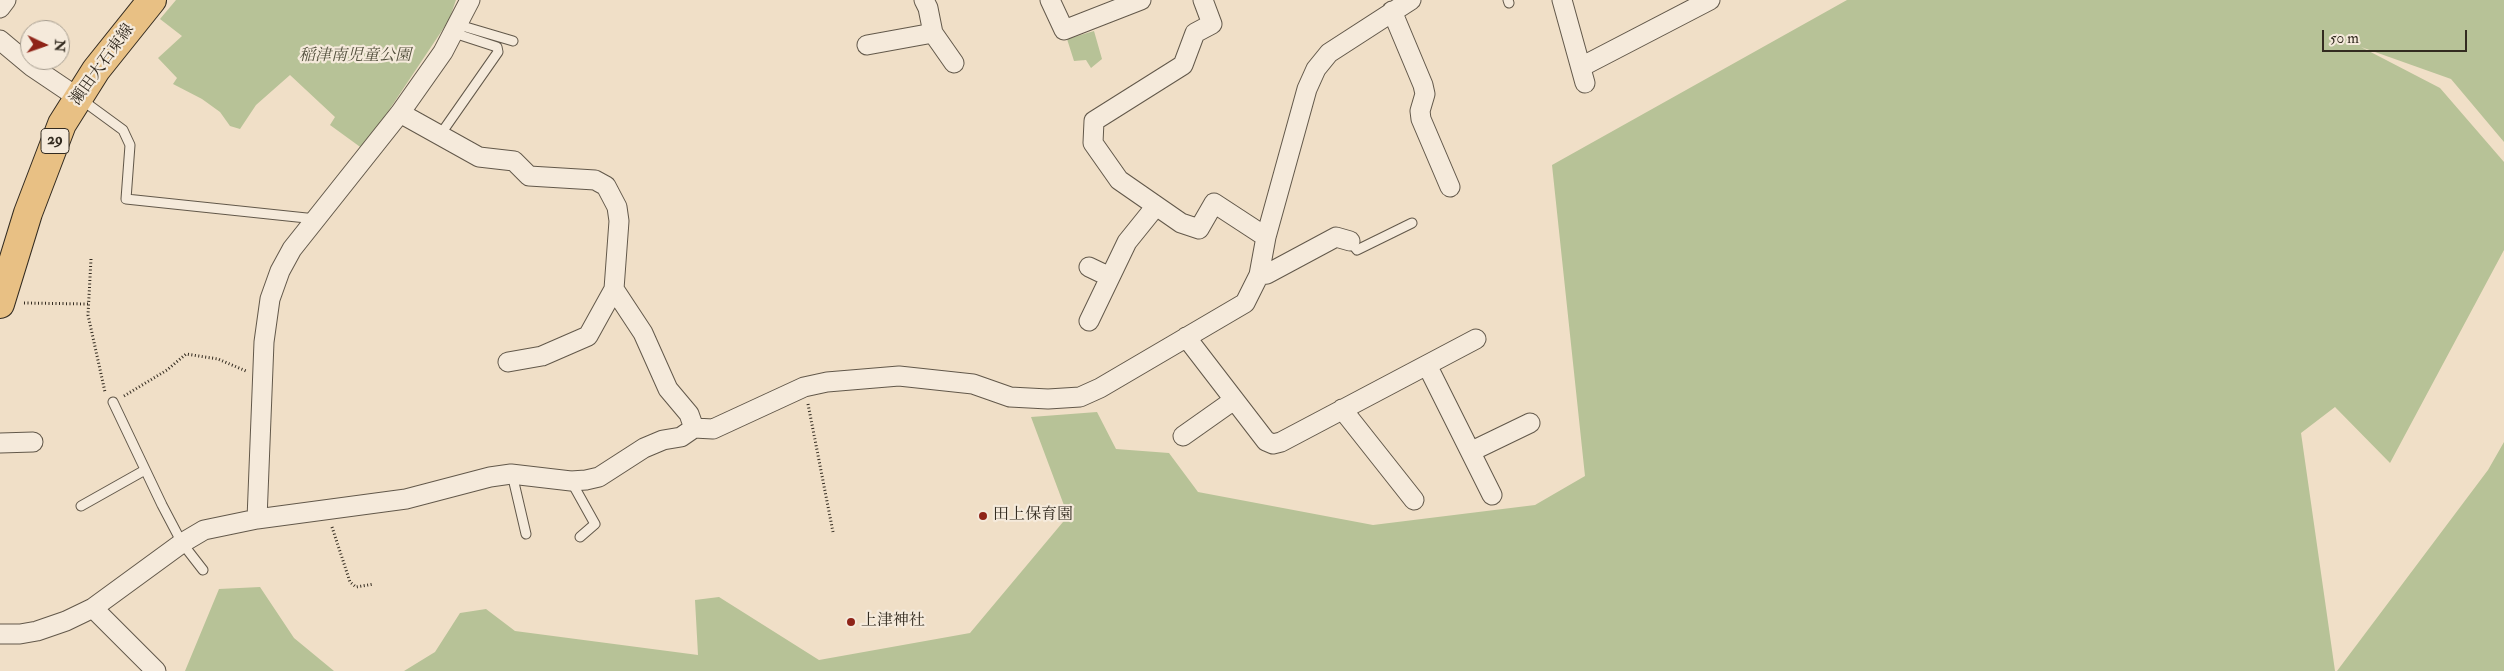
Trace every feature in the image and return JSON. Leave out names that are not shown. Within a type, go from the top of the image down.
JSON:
[{"type":"main road","name":"瀬田大石東線","points":[[0,303],[45,164],[62,124],[114,45],[152,0]]},
{"type":"street","points":[[0,8],[6,0]]},
{"type":"street","points":[[257,518],[261,454],[262,373],[270,299],[280,271],[292,249],[400,113],[456,29],[470,0]]},
{"type":"street","points":[[924,0],[928,8],[933,33],[954,63]]},
{"type":"street","points":[[1050,0],[1064,30],[1141,0]]},
{"type":"street","points":[[1203,0],[1212,24],[1195,33],[1183,65],[1094,121],[1093,143],[1119,180],[1181,223],[1199,229],[1214,203],[1266,237]]},
{"type":"street","points":[[0,634],[20,634],[37,631],[66,621],[93,608],[182,543],[204,530],[257,518],[406,499],[490,477],[512,474],[571,481],[599,477],[644,448],[663,440],[681,437],[694,428],[713,429],[804,387],[827,382],[899,376],[974,384],[1010,397],[1048,399],[1080,397],[1100,388],[1245,303],[1259,275],[1266,237],[1307,89],[1316,68],[1329,53],[1411,0]]},
{"type":"street","points":[[1562,0],[1583,75],[1710,0]]},
{"type":"street","points":[[1392,11],[1425,94],[1420,111],[1421,119],[1450,187]]},
{"type":"street","points":[[867,45],[933,33]]},
{"type":"street","points":[[0,40],[31,66],[78,97]]},
{"type":"street","points":[[400,113],[479,157],[514,161],[529,176],[595,180],[606,186],[617,207],[619,221],[614,289],[588,336],[542,356],[508,362]]},
{"type":"street","points":[[1089,321],[1127,242],[1156,206]]},
{"type":"street","points":[[1259,275],[1267,274],[1336,237],[1350,240]]},
{"type":"street","points":[[1089,267],[1110,277]]},
{"type":"street","points":[[614,289],[643,334],[668,390],[688,414],[694,428]]},
{"type":"street","points":[[1186,337],[1266,441],[1273,444],[1342,410],[1476,339]]},
{"type":"street","points":[[1427,364],[1472,451],[1492,495]]},
{"type":"street","points":[[1183,436],[1234,400]]},
{"type":"street","points":[[1342,410],[1414,500]]},
{"type":"street","points":[[1472,451],[1530,423]]},
{"type":"street","points":[[0,443],[33,442]]},
{"type":"street","points":[[93,608],[156,671]]},
{"type":"lane","points":[[456,29],[513,41]]},
{"type":"lane","points":[[440,136],[498,52],[497,47],[456,29]]},
{"type":"lane","points":[[78,97],[123,130],[130,145],[126,198],[317,219]]},
{"type":"lane","points":[[1350,240],[1357,250],[1412,223]]},
{"type":"lane","points":[[113,402],[182,543],[203,570]]},
{"type":"lane","points":[[81,506],[146,470]]},
{"type":"lane","points":[[512,474],[526,534]]},
{"type":"lane","points":[[571,481],[594,524],[580,536]]},
{"type":"path","points":[[91,259],[88,315],[106,395],[113,402],[167,370],[186,354],[218,359],[244,371],[262,373]]},
{"type":"path","points":[[0,303],[88,304]]},
{"type":"path","points":[[804,387],[833,532]]},
{"type":"path","points":[[335,508],[332,530],[350,582],[356,587],[374,584]]},
{"type":"green space","name":"稲津南児童公園","points":[[176,0],[456,0],[449,20],[363,149],[330,125],[335,117],[290,75],[256,105],[240,129],[230,126],[220,112],[202,99],[173,84],[177,78],[158,58],[182,36],[160,19]]},
{"type":"green space","points":[[1847,0],[2504,0],[2504,142],[2451,79],[2361,47],[2440,88],[2504,162],[2504,250],[2390,463],[2335,407],[2301,433],[2335,671],[404,671],[435,652],[460,613],[486,609],[515,631],[698,655],[695,600],[719,597],[819,660],[970,633],[1068,516],[1031,417],[1097,412],[1116,449],[1169,453],[1198,492],[1373,525],[1535,505],[1585,476],[1552,165]]},
{"type":"green space","points":[[1094,31],[1102,59],[1091,68],[1086,60],[1074,61],[1067,39]]},
{"type":"green space","points":[[2504,442],[2504,671],[2337,671],[2488,470]]},
{"type":"green space","points":[[260,587],[294,638],[334,671],[185,671],[219,589]]},
{"type":"place","name":"田上保育園","points":[[983,516]]},
{"type":"place","name":"上津神社","points":[[851,622]]}]
